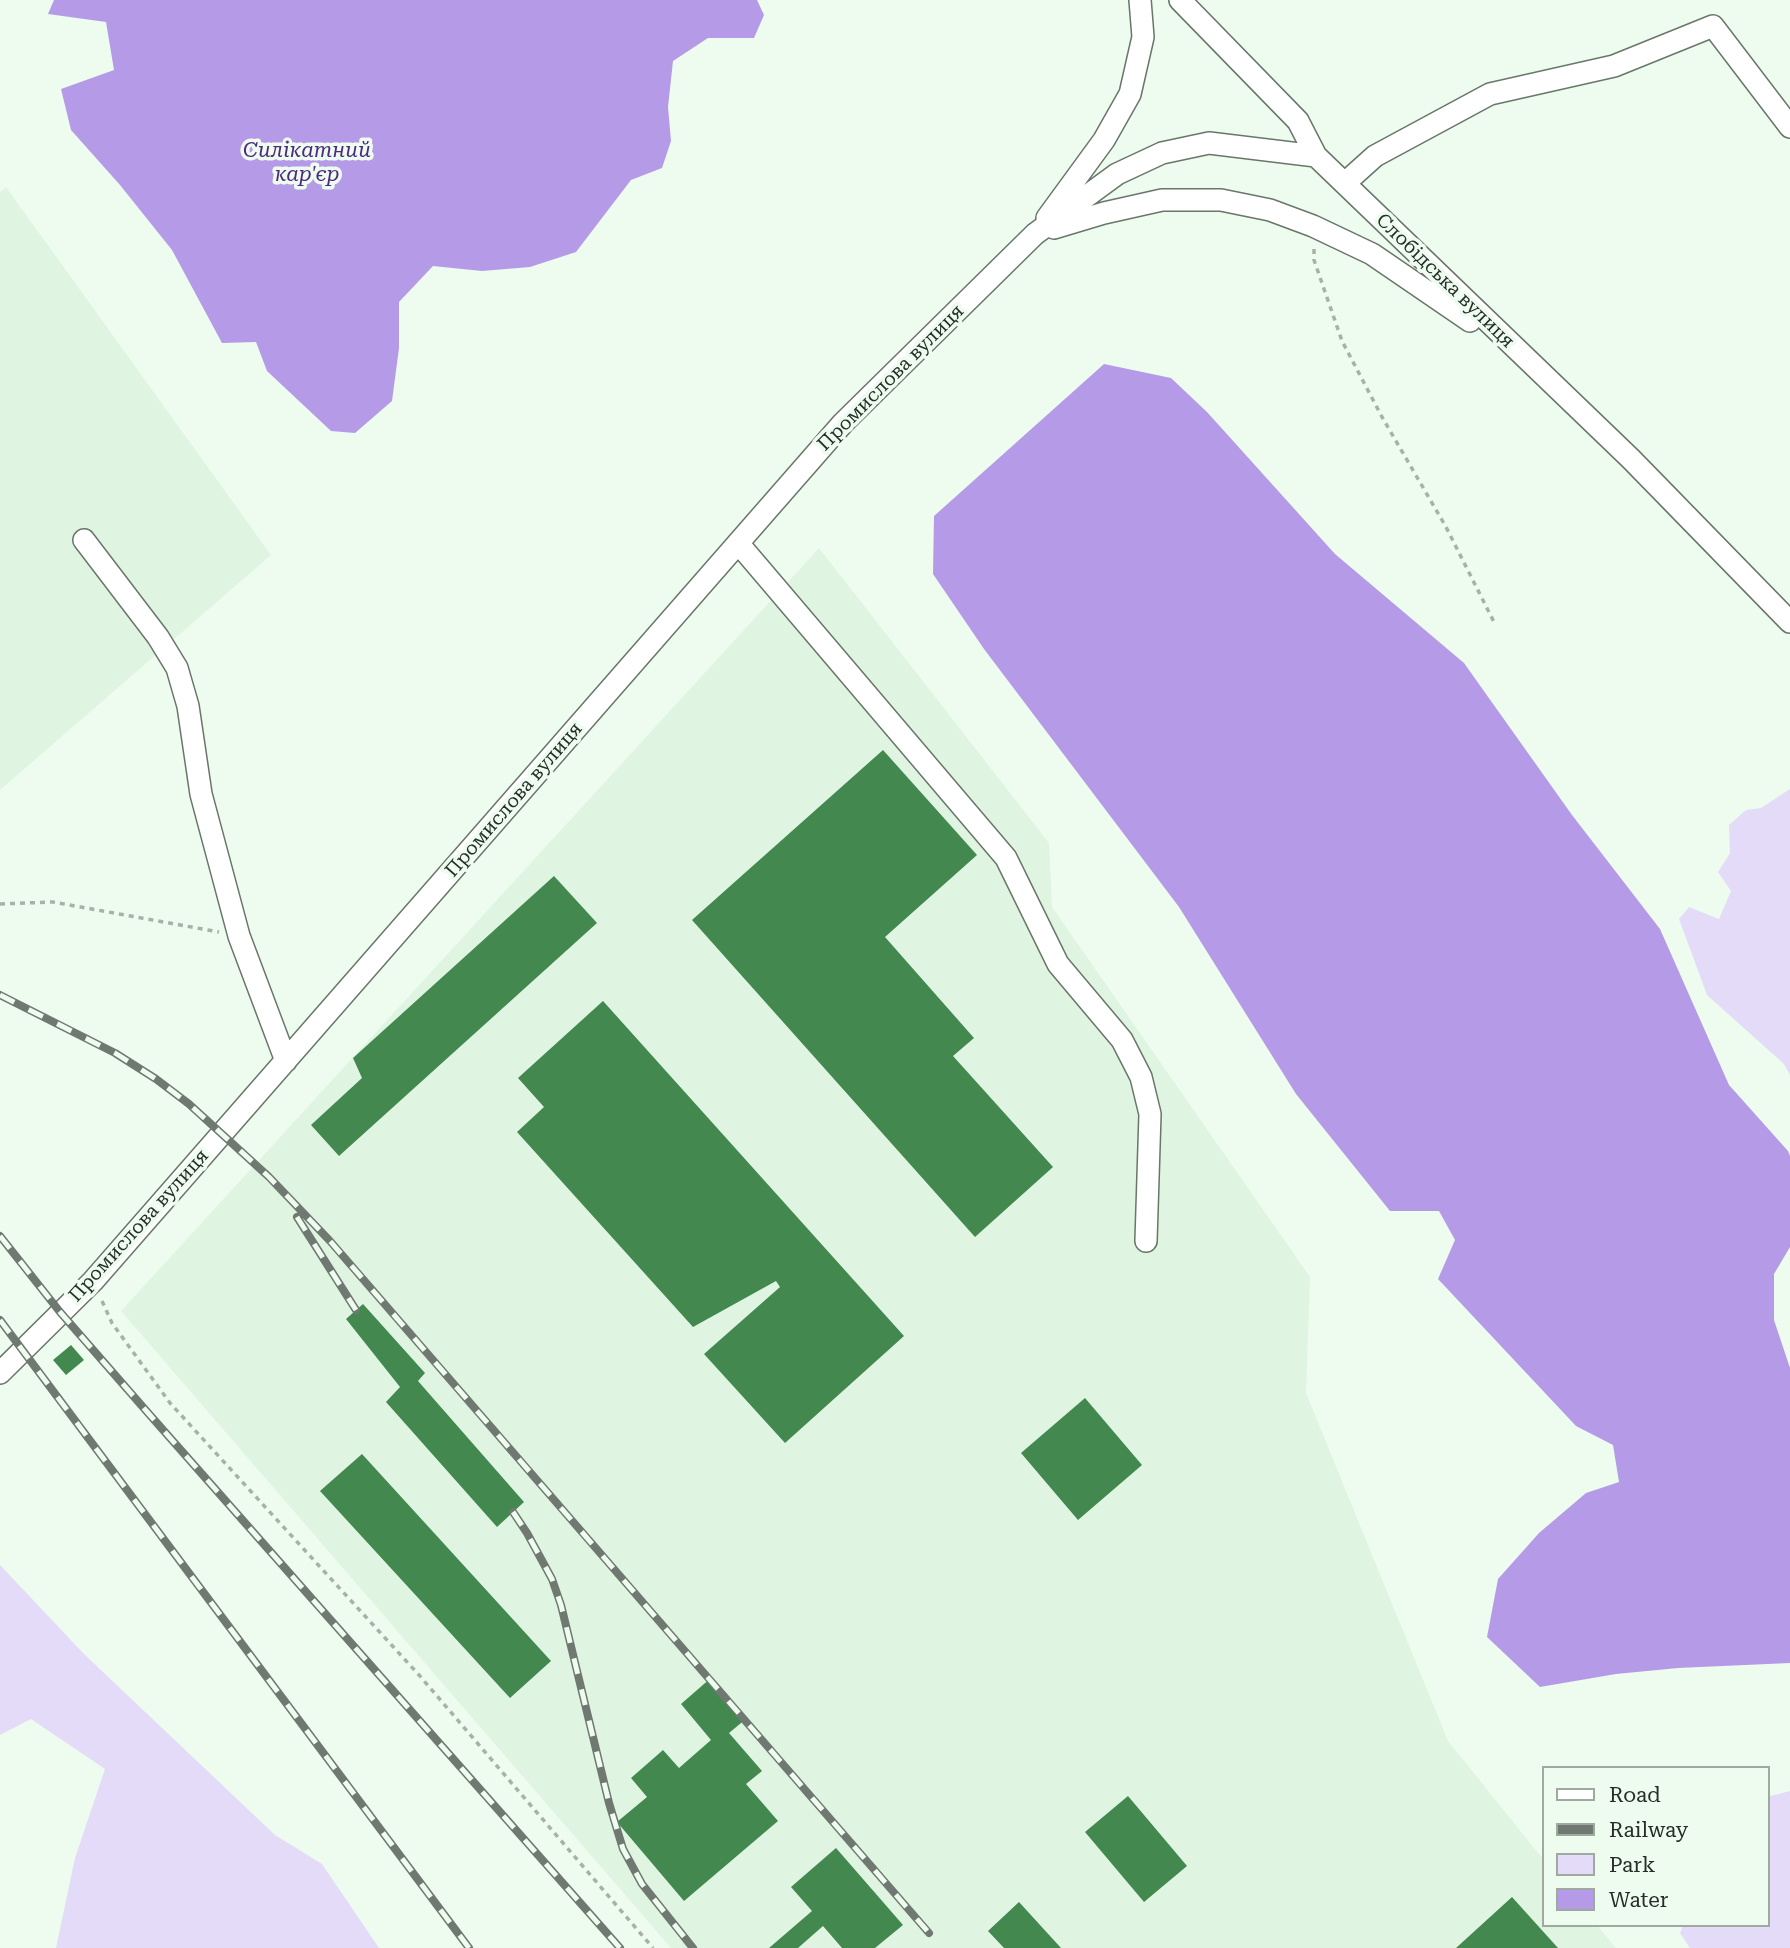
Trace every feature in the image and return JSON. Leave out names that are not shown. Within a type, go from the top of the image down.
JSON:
[{"type":"street","points":[[1035,234],[1104,140],[1130,94],[1143,37],[1140,0]]},
{"type":"street","name":"Слобідська вулиця","points":[[1180,0],[1298,121],[1316,156],[1631,459],[1790,622]]},
{"type":"street","points":[[1345,183],[1375,156],[1490,94],[1614,66],[1713,26],[1790,127]]},
{"type":"street","points":[[1035,234],[1117,174],[1162,153],[1209,144],[1316,156]]},
{"type":"street","points":[[1035,234],[1104,213],[1162,200],[1221,200],[1270,210],[1313,226],[1382,261],[1542,374]]},
{"type":"street","name":"Промислова вулиця","points":[[0,1373],[93,1281],[843,423],[1035,234]]},
{"type":"street","points":[[84,540],[158,637],[177,668],[188,706],[201,794],[239,936],[286,1062]]},
{"type":"street","points":[[738,543],[1006,858],[1058,964],[1122,1040],[1141,1077],[1150,1114],[1146,1241]]},
{"type":"path","points":[[1313,226],[1314,260],[1342,341],[1382,417],[1446,527],[1496,624]]},
{"type":"path","points":[[0,904],[53,902],[239,936]]},
{"type":"path","points":[[93,1281],[112,1323],[170,1403],[419,1675],[653,1948]]},
{"type":"shaded area","points":[[6,187],[271,555],[0,790],[0,192]]},
{"type":"shaded area","points":[[819,548],[1049,843],[1052,907],[1310,1277],[1306,1393],[1448,1741],[1542,1858],[1542,1927],[1599,1927],[1616,1948],[671,1948],[121,1311]]},
{"type":"green space","points":[[1790,789],[1790,1075],[1784,1064],[1707,995],[1679,919],[1689,907],[1719,919],[1731,891],[1718,872],[1730,853],[1729,825],[1746,810],[1761,808]]},
{"type":"green space","points":[[0,1565],[84,1654],[275,1835],[322,1864],[379,1948],[56,1948],[75,1858],[105,1769],[31,1719],[0,1735]]},
{"type":"green space","points":[[1790,1791],[1790,1948],[1690,1948],[1680,1933],[1682,1927],[1769,1927],[1769,1796]]},
{"type":"water","name":"Силікатний кар'єр","points":[[54,0],[757,0],[764,15],[754,38],[708,38],[673,61],[668,107],[671,141],[662,168],[631,180],[576,252],[530,267],[482,271],[433,266],[399,302],[399,348],[392,401],[355,433],[331,431],[267,371],[256,342],[222,343],[172,250],[71,130],[61,89],[114,70],[106,22],[48,14]]},
{"type":"water","points":[[1104,364],[1171,378],[1207,412],[1335,554],[1464,663],[1572,815],[1660,929],[1729,1085],[1788,1151],[1790,1247],[1774,1274],[1774,1320],[1790,1368],[1790,1663],[1678,1668],[1616,1674],[1540,1687],[1487,1637],[1498,1579],[1539,1533],[1586,1493],[1619,1482],[1613,1445],[1576,1426],[1438,1279],[1455,1240],[1439,1211],[1390,1211],[1296,1094],[1179,907],[984,649],[933,574],[934,516]]},
{"type":"building","points":[[883,750],[977,855],[885,937],[974,1038],[953,1056],[1053,1167],[975,1237],[692,920]]},
{"type":"building","points":[[554,876],[597,923],[339,1156],[311,1125],[362,1078],[353,1058]]},
{"type":"building","points":[[603,1001],[904,1336],[785,1443],[704,1354],[780,1287],[776,1281],[693,1327],[517,1132],[544,1107],[518,1078]]},
{"type":"building","points":[[363,1304],[425,1373],[418,1381],[524,1502],[497,1527],[386,1402],[400,1387],[346,1319]]},
{"type":"building","points":[[71,1345],[84,1360],[66,1375],[53,1360]]},
{"type":"building","points":[[1085,1398],[1142,1465],[1078,1520],[1021,1453]]},
{"type":"building","points":[[362,1454],[551,1661],[510,1698],[320,1491]]},
{"type":"building","points":[[712,1677],[747,1718],[729,1733],[762,1771],[746,1784],[778,1821],[684,1901],[617,1822],[647,1797],[631,1778],[663,1750],[679,1768],[711,1740],[681,1704]]},
{"type":"building","points":[[1128,1796],[1187,1866],[1144,1902],[1085,1832]]},
{"type":"building","points":[[836,1848],[903,1925],[875,1948],[842,1948],[823,1926],[798,1948],[769,1948],[812,1911],[791,1887]]},
{"type":"building","points":[[1512,1897],[1558,1948],[1456,1948]]},
{"type":"building","points":[[1019,1902],[1061,1948],[1004,1948],[988,1931]]},
{"type":"railway","points":[[0,995],[115,1053],[156,1079],[189,1104],[269,1177],[330,1241],[929,1933]]},
{"type":"railway","points":[[297,1217],[356,1310]]},
{"type":"railway","points":[[0,1236],[60,1312],[620,1948]]},
{"type":"railway","points":[[0,1320],[469,1948]]},
{"type":"railway","points":[[513,1512],[552,1579],[561,1605],[609,1803],[623,1849],[642,1884],[693,1948]]}]
